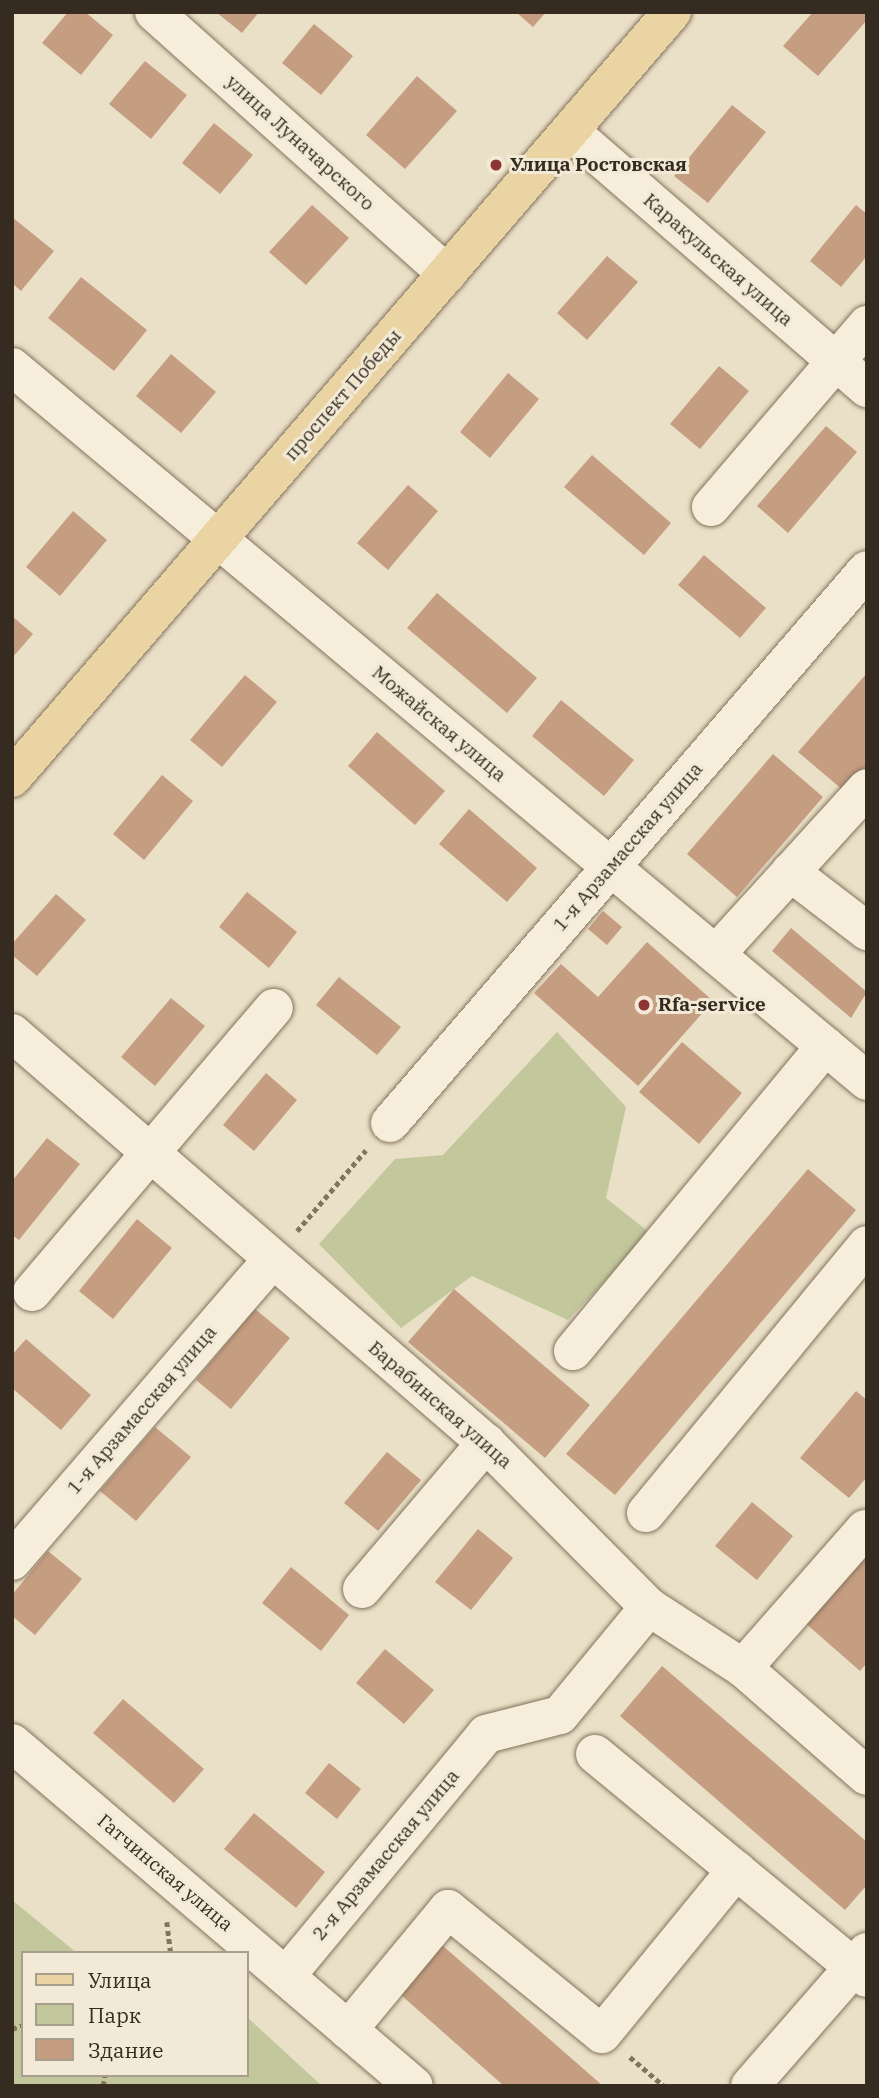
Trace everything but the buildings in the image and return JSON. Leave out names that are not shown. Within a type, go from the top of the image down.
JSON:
[{"type":"main road","name":"проспект Победы","points":[[12,778],[673,12]]},
{"type":"street","name":"улица Луначарского","points":[[154,12],[447,274]]},
{"type":"street","name":"Каракульская улица","points":[[570,131],[867,388]]},
{"type":"street","points":[[711,507],[867,325]]},
{"type":"street","name":"Можайская улица","points":[[12,367],[867,1080]]},
{"type":"street","name":"1-я Арзамасская улица","points":[[390,1123],[867,570]]},
{"type":"street","points":[[716,954],[867,788]]},
{"type":"street","points":[[790,872],[867,931]]},
{"type":"street","points":[[32,1292],[274,1008]]},
{"type":"street","name":"Барабинская улица","points":[[12,1033],[486,1443],[649,1607],[743,1668],[867,1776]]},
{"type":"street","points":[[573,1351],[825,1046]]},
{"type":"street","points":[[646,1513],[867,1245]]},
{"type":"street","name":"1-я Арзамасская улица","points":[[12,1561],[272,1260]]},
{"type":"street","points":[[362,1588],[486,1443]]},
{"type":"street","points":[[743,1668],[865,1529]]},
{"type":"street","name":"2-я Арзамасская улица","points":[[286,1976],[486,1734],[560,1715],[649,1607]]},
{"type":"street","name":"Гатчинская улица","points":[[12,1743],[414,2086]]},
{"type":"street","points":[[595,1754],[736,1870],[862,1966],[750,2086]]},
{"type":"street","points":[[348,2029],[448,1909],[602,2034],[736,1870]]},
{"type":"path","points":[[272,1260],[390,1123]]},
{"type":"path","points":[[602,2034],[664,2086]]},
{"type":"green space","points":[[557,1032],[626,1107],[606,1198],[650,1233],[568,1320],[472,1276],[401,1328],[319,1244],[395,1159],[443,1155]]},
{"type":"green space","points":[[12,1900],[75,1951],[21,1951],[21,2077],[248,2077],[248,2018],[322,2086],[12,2086]]},
{"type":"place","name":"Улица Ростовская","points":[[496,165]]},
{"type":"place","name":"Rfa-service","points":[[644,1005]]}]
